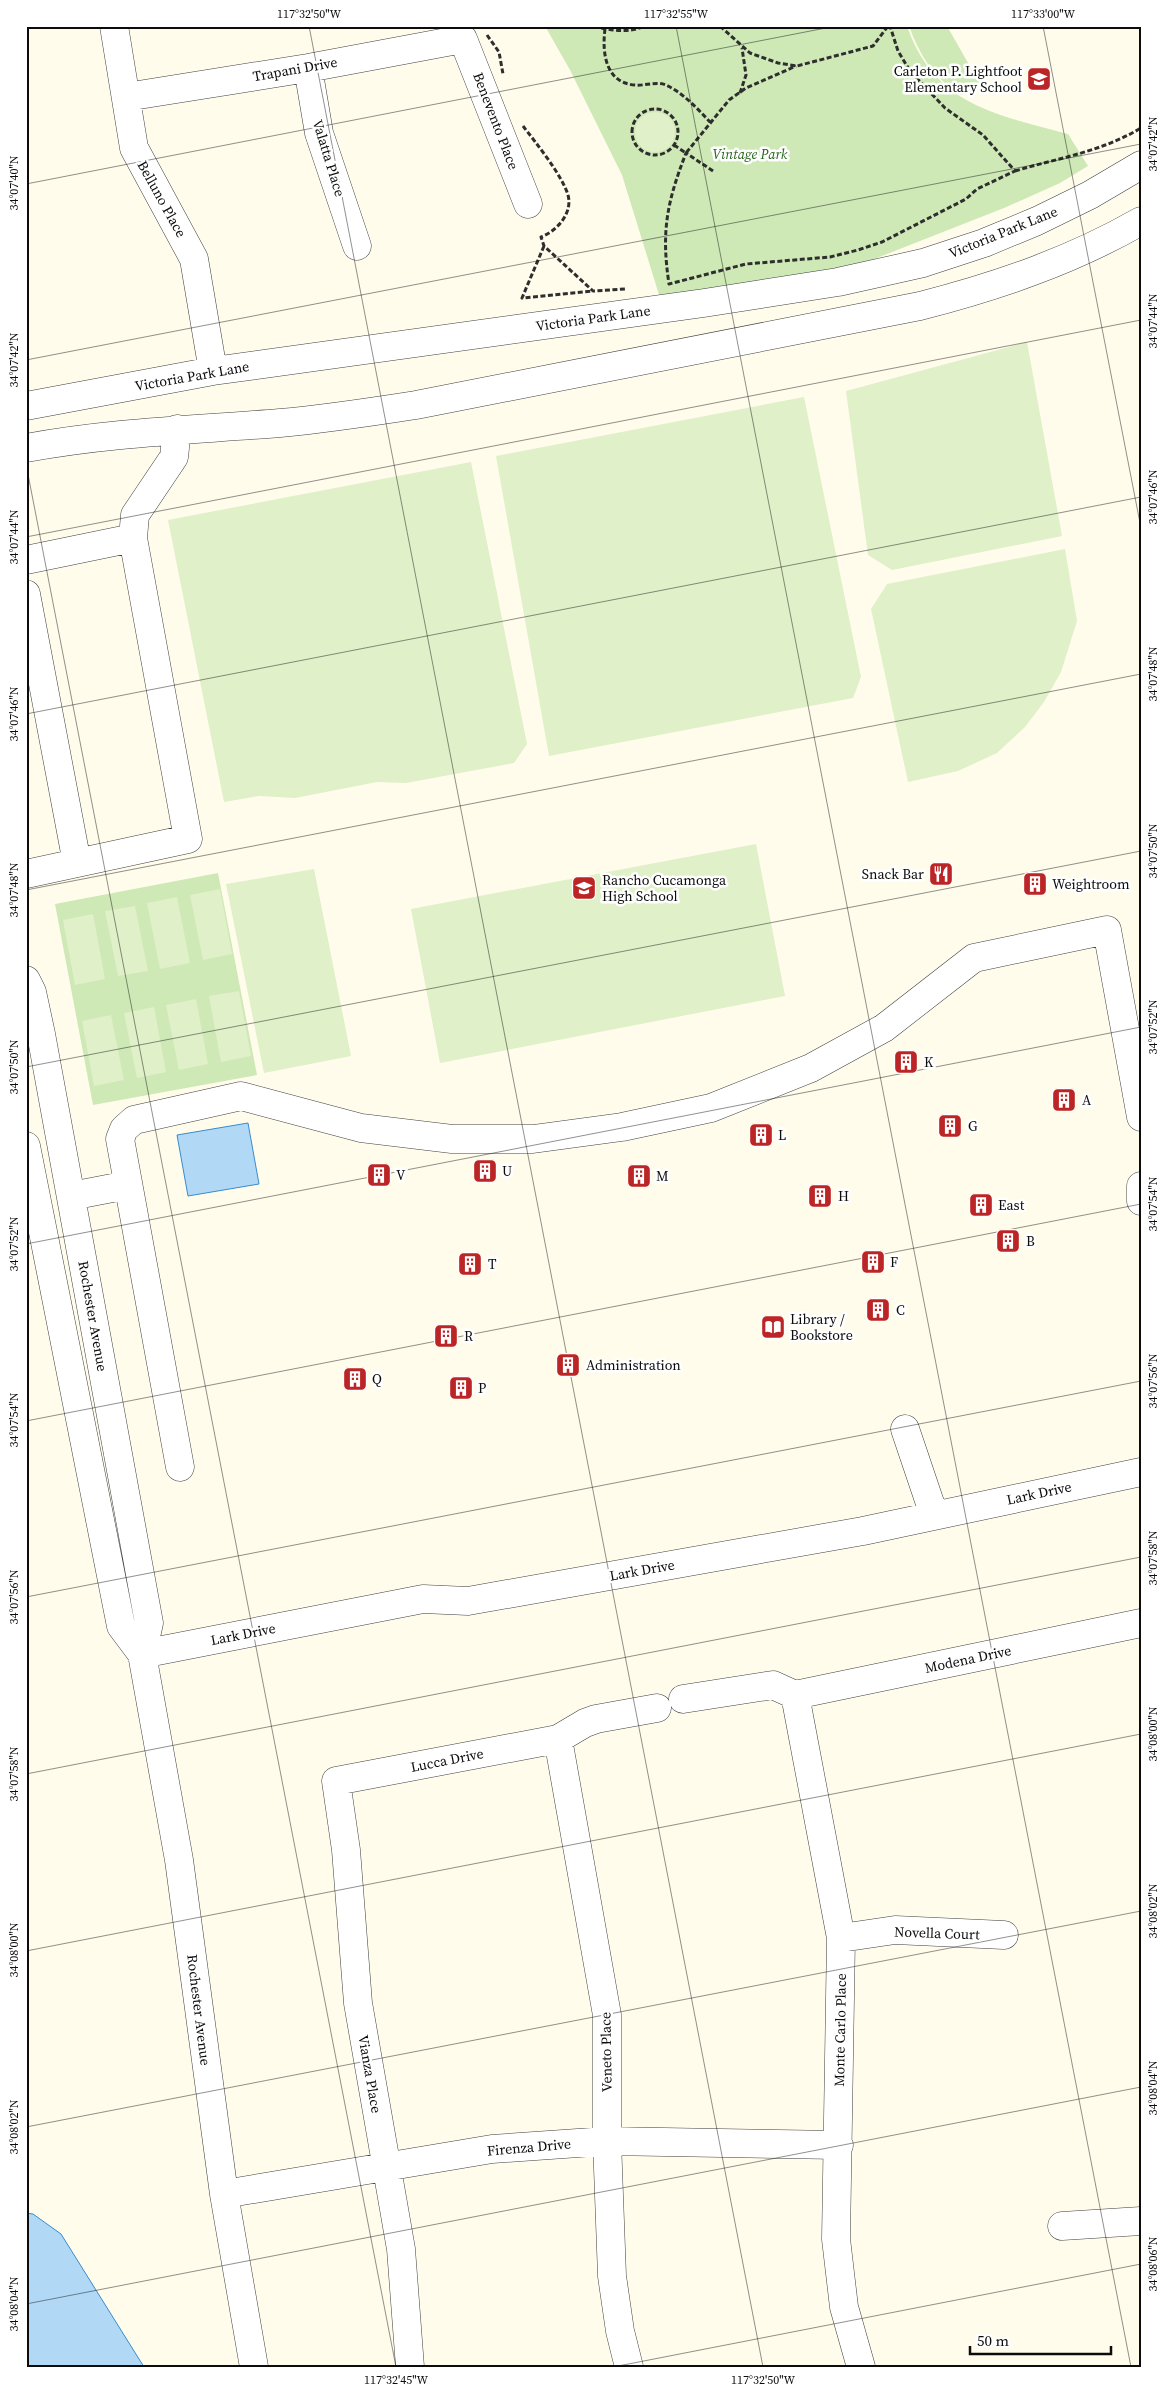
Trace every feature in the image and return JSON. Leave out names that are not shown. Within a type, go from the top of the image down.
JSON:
[{"type":"street","name":"Belluno Place","points":[[114,26],[134,148],[194,259],[213,371]]},
{"type":"street","name":"Trapani Drive","points":[[126,97],[308,68],[472,34]]},
{"type":"street","name":"Benevento Place","points":[[472,34],[528,204]]},
{"type":"street","name":"Valatta Place","points":[[308,68],[320,133],[357,246]]},
{"type":"street","name":"Victoria Park Lane","points":[[26,406],[213,371],[704,303],[838,282],[923,263],[984,243],[1090,195],[1141,165]]},
{"type":"street","points":[[26,448],[74,440],[177,429],[280,423],[416,405],[920,306],[983,290],[1032,273],[1065,260],[1141,221]]},
{"type":"street","points":[[26,874],[188,839],[133,538],[135,515],[174,457],[177,429]]},
{"type":"street","points":[[26,560],[133,538]]},
{"type":"street","points":[[26,594],[77,863]]},
{"type":"street","points":[[180,1467],[120,1139],[124,1130],[134,1120],[241,1096],[360,1128],[452,1139],[545,1138],[622,1127],[711,1108],[811,1068],[884,1028],[974,958],[1107,930],[1141,1117]]},
{"type":"street","name":"Rochester Avenue","points":[[26,980],[32,992],[41,1034],[149,1623],[142,1654],[179,1860],[224,2194],[254,2367]]},
{"type":"street","name":"Rochester Avenue","points":[[26,1146],[121,1626],[142,1654]]},
{"type":"street","points":[[71,1196],[128,1185]]},
{"type":"street","points":[[1141,1186],[1141,1201]]},
{"type":"street","points":[[906,1429],[934,1515]]},
{"type":"street","name":"Lark Drive","points":[[142,1654],[424,1599],[468,1601],[863,1531],[1141,1472]]},
{"type":"street","name":"Modena Drive","points":[[795,1695],[1141,1622]]},
{"type":"street","points":[[683,1699],[773,1685],[795,1695]]},
{"type":"street","name":"Monte Carlo Place","points":[[795,1695],[841,1938],[836,2239],[844,2307],[861,2367]]},
{"type":"street","name":"Lucca Drive","points":[[336,1781],[558,1739],[585,1723],[596,1719],[657,1708]]},
{"type":"street","name":"Veneto Place","points":[[558,1739],[607,2015],[607,2141],[612,2276],[620,2331],[629,2367]]},
{"type":"street","name":"Vianza Place","points":[[336,1781],[346,1850],[358,2002],[401,2249],[410,2367]]},
{"type":"street","name":"Novella Court","points":[[841,1938],[895,1930],[1004,1935]]},
{"type":"street","name":"Firenza Drive","points":[[224,2194],[386,2165],[492,2149],[607,2141],[839,2145]]},
{"type":"street","points":[[1062,2226],[1141,2221]]},
{"type":"path","points":[[594,26],[617,31],[636,30],[645,26]]},
{"type":"path","points":[[720,26],[742,48],[778,64],[797,66]]},
{"type":"path","points":[[669,284],[665,254],[665,224],[676,180],[686,153],[710,122],[729,100],[740,93],[797,66],[872,46],[884,35],[889,26]]},
{"type":"path","points":[[889,26],[898,51],[910,71],[945,108],[983,135],[1015,171]]},
{"type":"path","points":[[605,29],[604,52],[610,71],[633,85],[664,84],[690,101],[710,122]]},
{"type":"path","points":[[472,34],[494,42],[499,52],[503,77]]},
{"type":"path","points":[[740,93],[746,75],[742,48]]},
{"type":"path","points":[[654,108],[668,113],[677,125],[678,132],[674,145],[659,155],[643,153],[632,140],[631,132],[635,118],[654,108]]},
{"type":"path","points":[[520,120],[563,184],[568,196],[568,211],[560,224],[541,237],[544,246],[593,291]]},
{"type":"path","points":[[661,285],[746,264],[830,257],[882,242],[966,199],[977,188],[1015,171],[1087,153],[1122,139],[1141,128]]},
{"type":"path","points":[[674,145],[713,171]]},
{"type":"path","points":[[544,246],[522,298],[633,288]]},
{"type":"green space","name":"Vintage Park","points":[[545,26],[907,26],[919,53],[934,74],[951,90],[993,112],[1068,134],[1088,166],[1060,183],[1004,208],[859,265],[660,298],[622,175],[570,70]]},
{"type":"green space","points":[[909,26],[947,26],[980,84],[961,95],[951,88],[936,74],[923,57]]},
{"type":"green space","points":[[659,112],[666,115],[672,121],[675,132],[674,140],[666,149],[659,152],[651,152],[644,149],[636,140],[635,128],[638,121],[647,113]]},
{"type":"green space","points":[[1027,342],[1062,536],[892,570],[868,555],[846,391]]},
{"type":"green space","points":[[804,397],[861,677],[853,698],[549,756],[496,456]]},
{"type":"green space","points":[[471,462],[527,744],[514,763],[406,783],[377,782],[295,798],[259,796],[224,802],[168,520]]},
{"type":"green space","points":[[1065,549],[1077,621],[1061,672],[1044,702],[1025,727],[997,753],[958,771],[908,782],[871,609],[887,584]]},
{"type":"green space","points":[[756,844],[785,996],[440,1063],[411,909]]},
{"type":"green space","points":[[314,869],[351,1056],[264,1073],[226,884]]},
{"type":"green space","points":[[218,873],[257,1075],[93,1105],[55,904]]},
{"type":"green space","points":[[220,889],[232,954],[203,960],[190,895]]},
{"type":"green space","points":[[177,897],[190,963],[160,969],[147,903]]},
{"type":"green space","points":[[135,906],[148,971],[118,976],[105,911]]},
{"type":"green space","points":[[93,914],[105,979],[75,985],[63,920]]},
{"type":"green space","points":[[239,991],[251,1056],[221,1062],[209,996]]},
{"type":"green space","points":[[196,999],[208,1064],[179,1070],[166,1005]]},
{"type":"green space","points":[[154,1007],[166,1072],[137,1078],[124,1013]]},
{"type":"green space","points":[[111,1015],[124,1080],[94,1086],[82,1021]]},
{"type":"water","points":[[248,1123],[259,1184],[188,1196],[177,1135]]},
{"type":"water","points":[[26,2213],[33,2214],[61,2234],[144,2367],[26,2367]]},
{"type":"place","name":"Carleton P. Lightfoot Elementary School","points":[[1039,79]]},
{"type":"place","name":"Snack Bar","points":[[941,874]]},
{"type":"place","name":"Weightroom","points":[[1035,884]]},
{"type":"place","name":"Rancho Cucamonga High School","points":[[584,888]]},
{"type":"place","name":"K","points":[[906,1062]]},
{"type":"place","name":"A","points":[[1064,1100]]},
{"type":"place","name":"G","points":[[950,1126]]},
{"type":"place","name":"L","points":[[761,1135]]},
{"type":"place","name":"U","points":[[485,1171]]},
{"type":"place","name":"V","points":[[379,1175]]},
{"type":"place","name":"M","points":[[639,1176]]},
{"type":"place","name":"H","points":[[820,1196]]},
{"type":"place","name":"East","points":[[981,1205]]},
{"type":"place","name":"B","points":[[1008,1241]]},
{"type":"place","name":"F","points":[[873,1262]]},
{"type":"place","name":"T","points":[[470,1264]]},
{"type":"place","name":"C","points":[[878,1310]]},
{"type":"place","name":"Library / Bookstore","points":[[773,1327]]},
{"type":"place","name":"R","points":[[446,1336]]},
{"type":"place","name":"Administration","points":[[568,1365]]},
{"type":"place","name":"Q","points":[[355,1379]]},
{"type":"place","name":"P","points":[[461,1388]]}]
